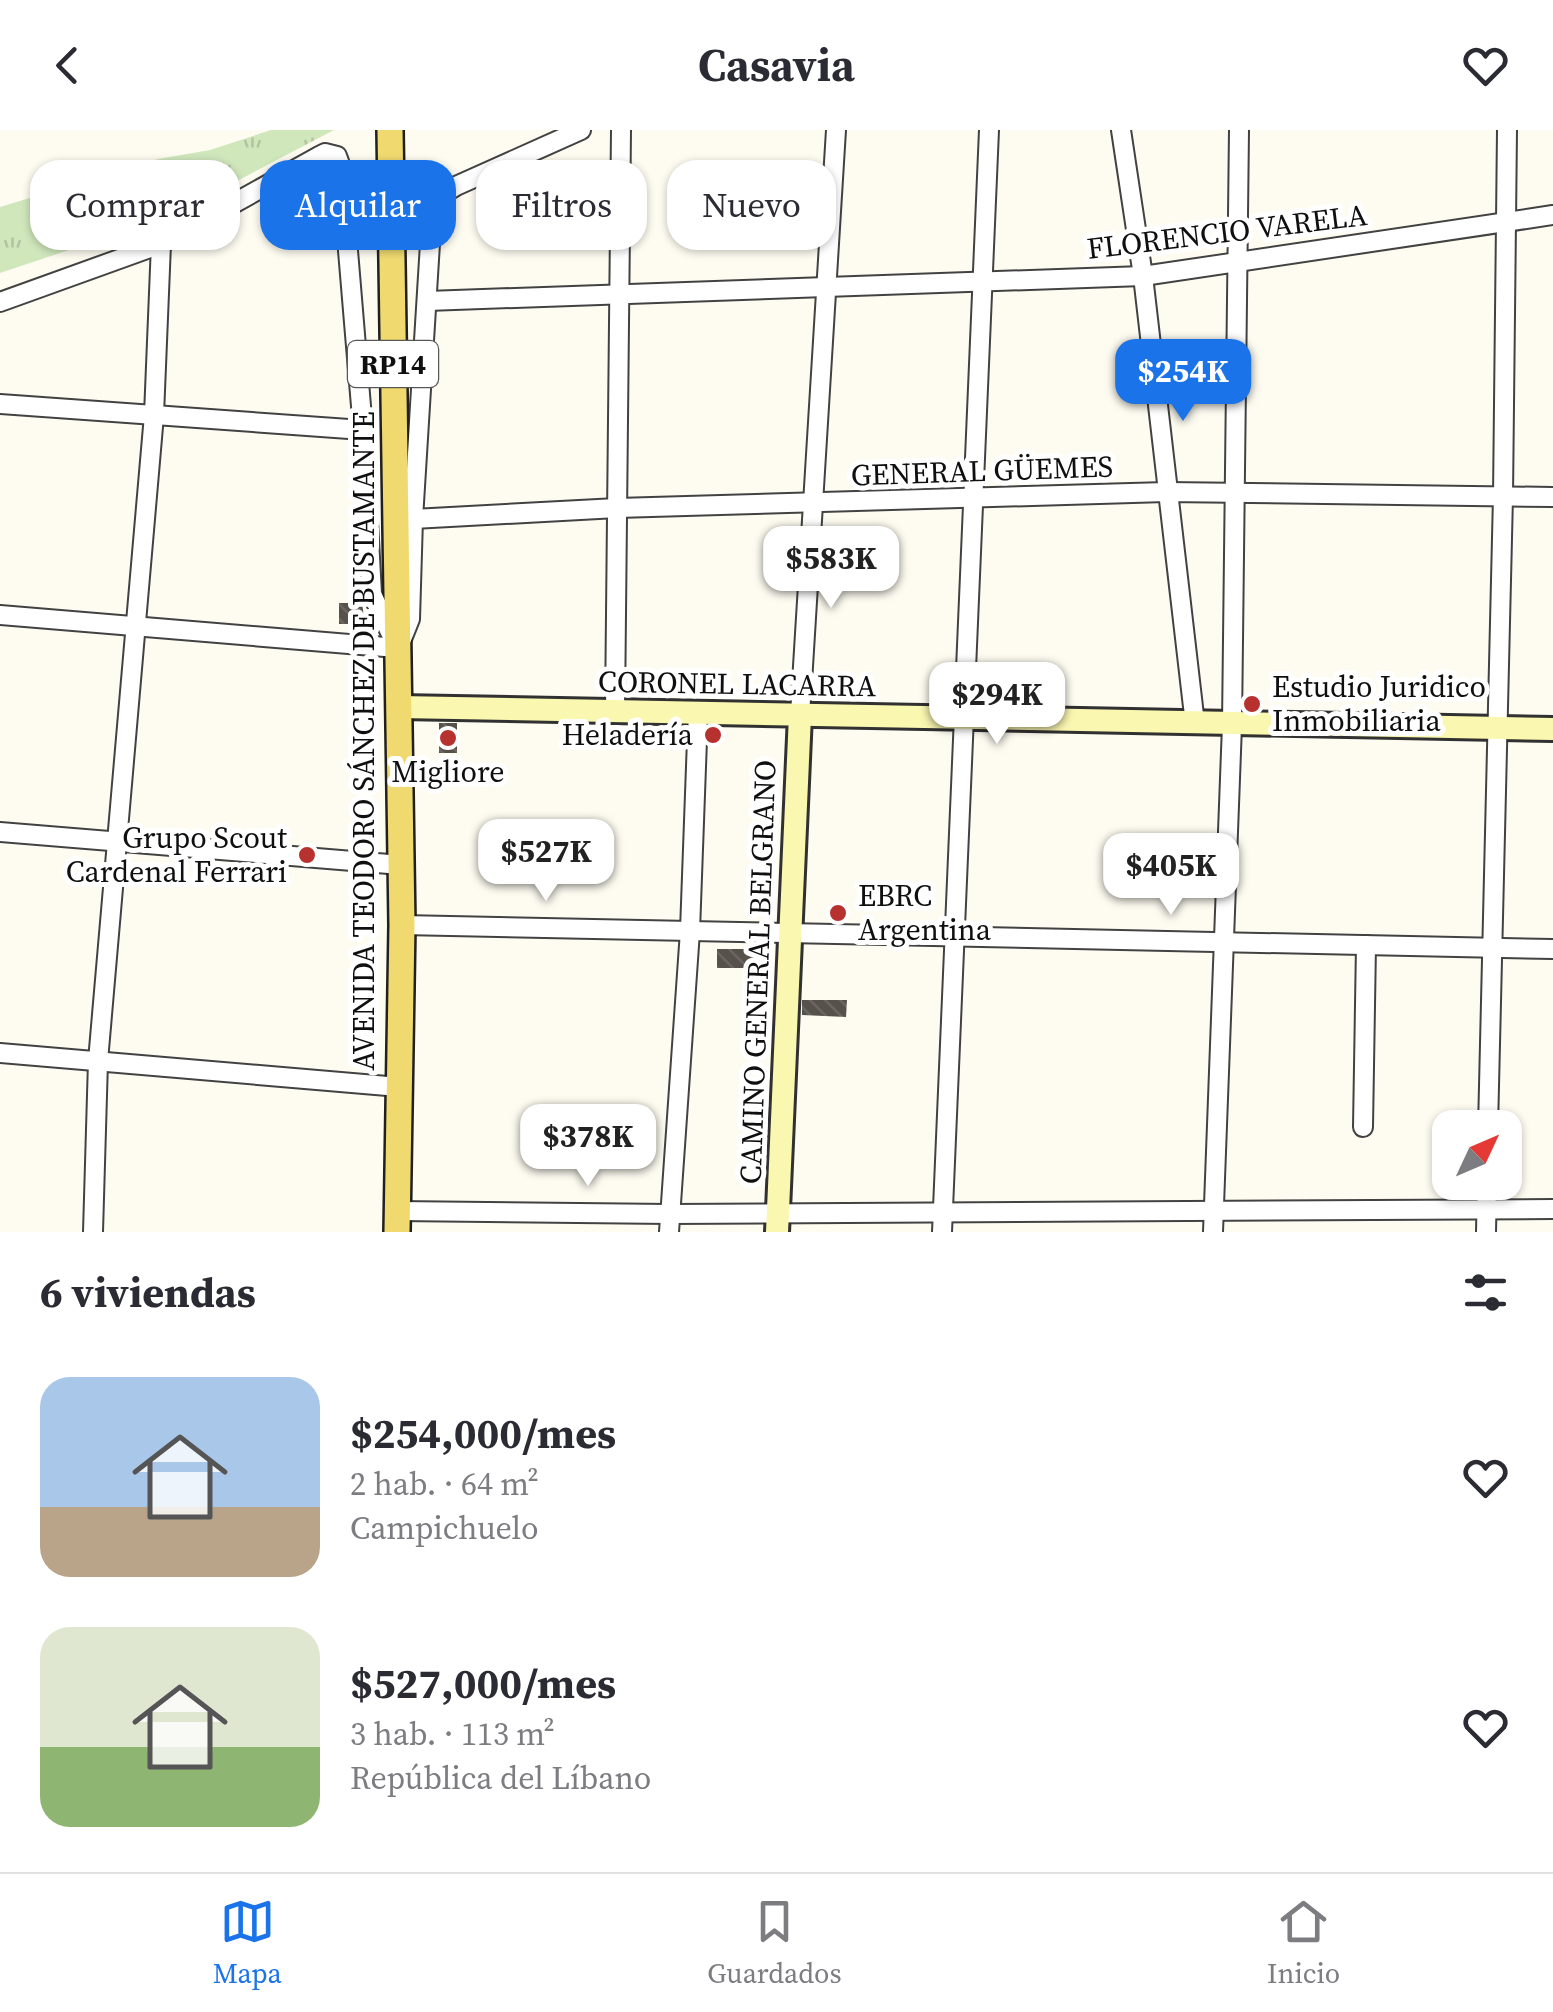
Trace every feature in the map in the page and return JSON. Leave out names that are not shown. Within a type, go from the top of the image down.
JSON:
[{"type":"main road","name":"AVENIDA TEODORO SÁNCHEZ DE BUSTAMANTE","points":[[390,130],[402,926],[397,1221]]},
{"type":"street","points":[[397,648],[410,618],[432,211],[441,194],[582,130]]},
{"type":"street","points":[[615,711],[621,130]]},
{"type":"street","points":[[800,715],[836,130]]},
{"type":"street","points":[[942,1232],[990,130]]},
{"type":"street","points":[[1121,130],[1195,724]]},
{"type":"street","points":[[1213,1232],[1232,726],[1239,130]]},
{"type":"street","points":[[1488,1110],[1507,130]]},
{"type":"street","points":[[240,200],[326,153],[336,156],[341,167],[372,594],[397,648]]},
{"type":"street","name":"FLORENCIO VARELA","points":[[427,300],[1142,276],[1553,215]]},
{"type":"street","points":[[0,302],[144,250]]},
{"type":"street","points":[[93,1232],[98,1061],[154,415],[161,250]]},
{"type":"street","points":[[0,404],[363,430]]},
{"type":"street","name":"GENERAL GÜEMES","points":[[413,520],[617,508],[1166,492],[1553,497]]},
{"type":"street","points":[[0,615],[397,648]]},
{"type":"street","name":"CORONEL LACARRA","points":[[399,708],[1553,730]]},
{"type":"street","points":[[670,1223],[690,931],[698,712]]},
{"type":"street","name":"CAMINO GENERAL BELGRANO","points":[[778,1223],[800,715]]},
{"type":"street","points":[[0,832],[401,865]]},
{"type":"street","points":[[402,926],[1553,950]]},
{"type":"street","points":[[1363,1127],[1366,946]]},
{"type":"street","points":[[0,1053],[399,1086]]},
{"type":"street","points":[[1486,1200],[1486,1232]]},
{"type":"street","points":[[397,1221],[778,1223],[943,1212],[1553,1210]]},
{"type":"green space","points":[[271,130],[334,130],[277,160],[260,160],[260,169],[240,179],[240,160],[155,160],[210,150]]},
{"type":"green space","points":[[30,198],[30,250],[69,250],[0,273],[0,207]]},
{"type":"building","points":[[339,603],[362,603],[365,624],[339,624]]},
{"type":"building","name":"Migliore","points":[[439,723],[457,723],[457,753],[439,753]]},
{"type":"building","points":[[717,949],[763,949],[764,968],[717,968]]},
{"type":"building","points":[[802,1000],[847,1000],[846,1017],[802,1015]]},
{"type":"place","name":"Estudio Juridico Inmobiliaria","points":[[1252,704]]},
{"type":"place","name":"Heladería","points":[[713,735]]},
{"type":"place","name":"Migliore","points":[[448,738]]},
{"type":"place","name":"Grupo Scout Cardenal Ferrari","points":[[307,855]]},
{"type":"place","name":"EBRC Argentina","points":[[838,913]]}]
